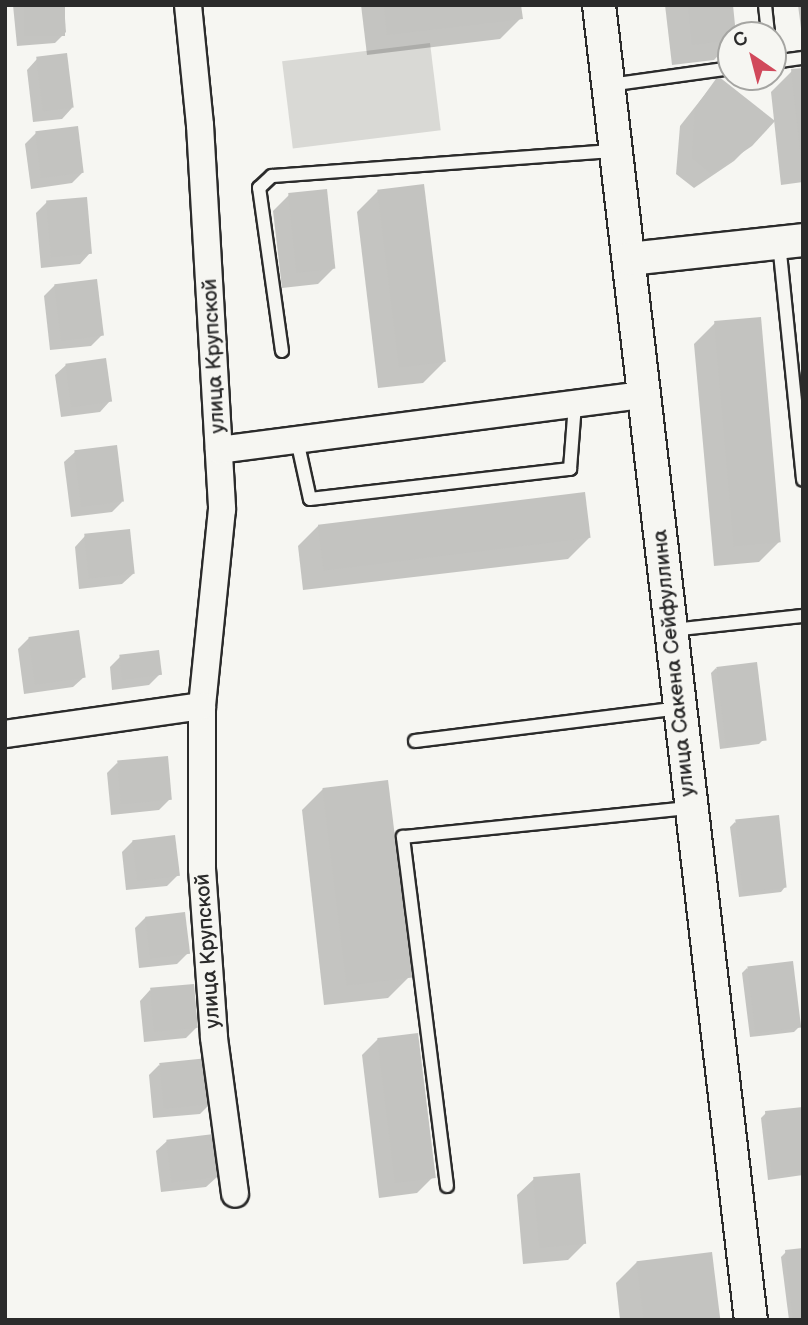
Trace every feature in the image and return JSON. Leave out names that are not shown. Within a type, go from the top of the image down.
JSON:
[{"type":"street","name":"улица Крупской","points":[[188,5],[200,124],[222,509],[202,706],[202,869],[214,1038],[235,1194]]},
{"type":"street","name":"улица Сакена Сейфуллина","points":[[599,5],[751,1320]]},
{"type":"street","points":[[629,259],[791,241]]},
{"type":"street","points":[[219,450],[645,395]]},
{"type":"street","points":[[5,734],[202,706]]},
{"type":"lane","points":[[608,85],[717,70]]},
{"type":"lane","points":[[282,351],[259,188],[272,176],[616,151]]},
{"type":"lane","points":[[791,241],[803,480]]},
{"type":"lane","points":[[297,440],[310,499],[570,469],[575,404]]},
{"type":"lane","points":[[672,630],[803,616]]},
{"type":"lane","points":[[415,741],[681,708]]},
{"type":"lane","points":[[447,1186],[403,837],[690,808]]},
{"type":"shaded area","points":[[430,43],[441,130],[293,149],[282,61]]},
{"type":"building","points":[[24,5],[65,5],[65,36],[24,36]]},
{"type":"building","points":[[384,5],[521,5],[523,19],[387,35]]},
{"type":"building","points":[[688,5],[733,5],[735,21],[717,21],[717,42],[692,45]]},
{"type":"building","points":[[67,53],[74,108],[43,111],[36,57]]},
{"type":"building","points":[[803,68],[803,158],[801,158],[791,69]]},
{"type":"building","points":[[717,77],[717,91],[737,91],[775,121],[752,146],[711,174],[692,158],[695,108]]},
{"type":"building","points":[[78,126],[84,173],[41,178],[35,131]]},
{"type":"building","points":[[424,184],[446,362],[399,367],[377,190]]},
{"type":"building","points":[[327,189],[335,269],[297,273],[288,193]]},
{"type":"building","points":[[87,197],[92,254],[51,257],[46,201]]},
{"type":"building","points":[[97,279],[104,336],[61,341],[54,284]]},
{"type":"building","points":[[761,317],[781,542],[734,546],[714,321]]},
{"type":"building","points":[[106,358],[112,402],[72,407],[65,364]]},
{"type":"building","points":[[117,445],[124,502],[81,507],[74,450]]},
{"type":"building","points":[[585,492],[591,538],[324,570],[318,525]]},
{"type":"building","points":[[130,529],[135,574],[89,579],[84,534]]},
{"type":"building","points":[[79,630],[86,678],[35,685],[28,637]]},
{"type":"building","points":[[159,650],[162,675],[122,680],[119,655]]},
{"type":"building","points":[[757,662],[767,740],[726,745],[716,667]]},
{"type":"building","points":[[168,756],[172,800],[121,804],[117,760]]},
{"type":"building","points":[[388,780],[412,978],[347,986],[322,788]]},
{"type":"building","points":[[779,815],[787,888],[743,892],[735,820]]},
{"type":"building","points":[[175,835],[180,876],[137,881],[132,840]]},
{"type":"building","points":[[185,912],[190,954],[150,959],[145,917]]},
{"type":"building","points":[[793,961],[801,1028],[756,1033],[747,967]]},
{"type":"building","points":[[194,984],[198,1028],[154,1032],[150,988]]},
{"type":"building","points":[[418,1033],[436,1178],[395,1183],[377,1038]]},
{"type":"building","points":[[208,1058],[213,1104],[164,1109],[159,1063]]},
{"type":"building","points":[[803,1107],[803,1172],[772,1176],[765,1111]]},
{"type":"building","points":[[214,1134],[219,1177],[172,1183],[166,1140]]},
{"type":"building","points":[[580,1173],[586,1244],[539,1248],[533,1177]]},
{"type":"building","points":[[803,1248],[803,1320],[793,1320],[785,1250]]},
{"type":"building","points":[[712,1252],[720,1319],[644,1320],[637,1261]]}]
